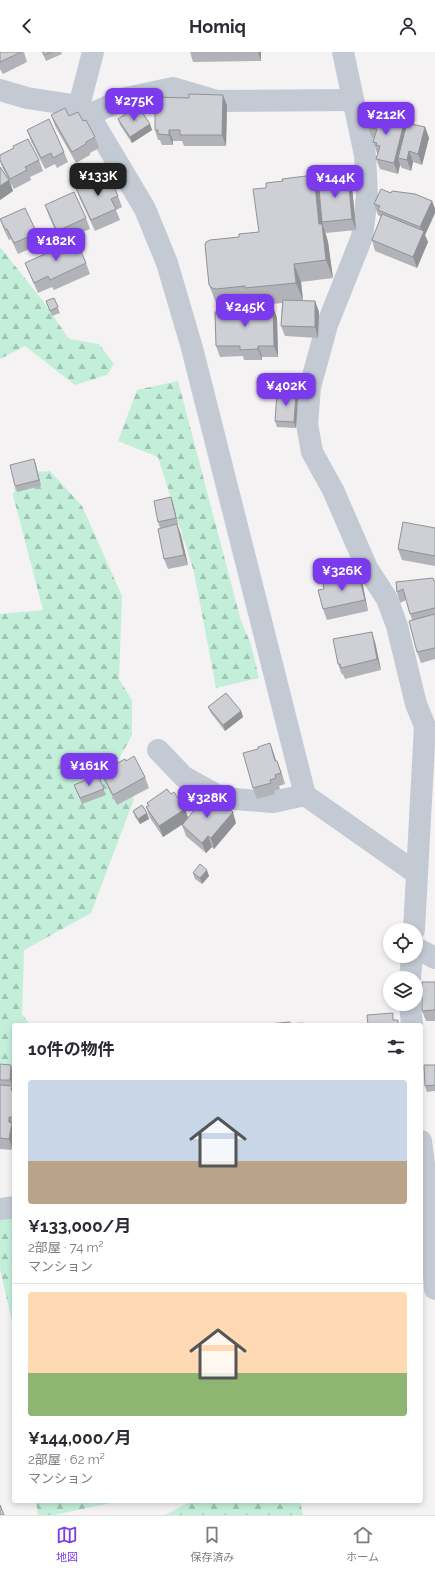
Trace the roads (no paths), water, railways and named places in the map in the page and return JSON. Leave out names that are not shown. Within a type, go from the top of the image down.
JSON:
[{"type":"street","points":[[92,52],[84,110],[145,209],[167,262],[192,348],[305,795],[416,873]]},
{"type":"street","points":[[343,52],[365,155],[367,196],[362,238],[328,325],[310,386],[307,424],[312,452],[333,490],[367,568],[388,599],[397,626],[416,704],[430,720],[416,873],[414,923]]},
{"type":"street","points":[[0,90],[27,98],[84,110],[126,98],[173,88],[217,101],[353,100]]},
{"type":"street","points":[[158,750],[184,777],[222,798],[273,802],[305,795]]},
{"type":"street","points":[[423,952],[435,958]]},
{"type":"street","points":[[411,1011],[412,1023]]},
{"type":"street","points":[[423,1157],[430,1211],[435,1289]]},
{"type":"street","points":[[0,1209],[12,1207]]}]
